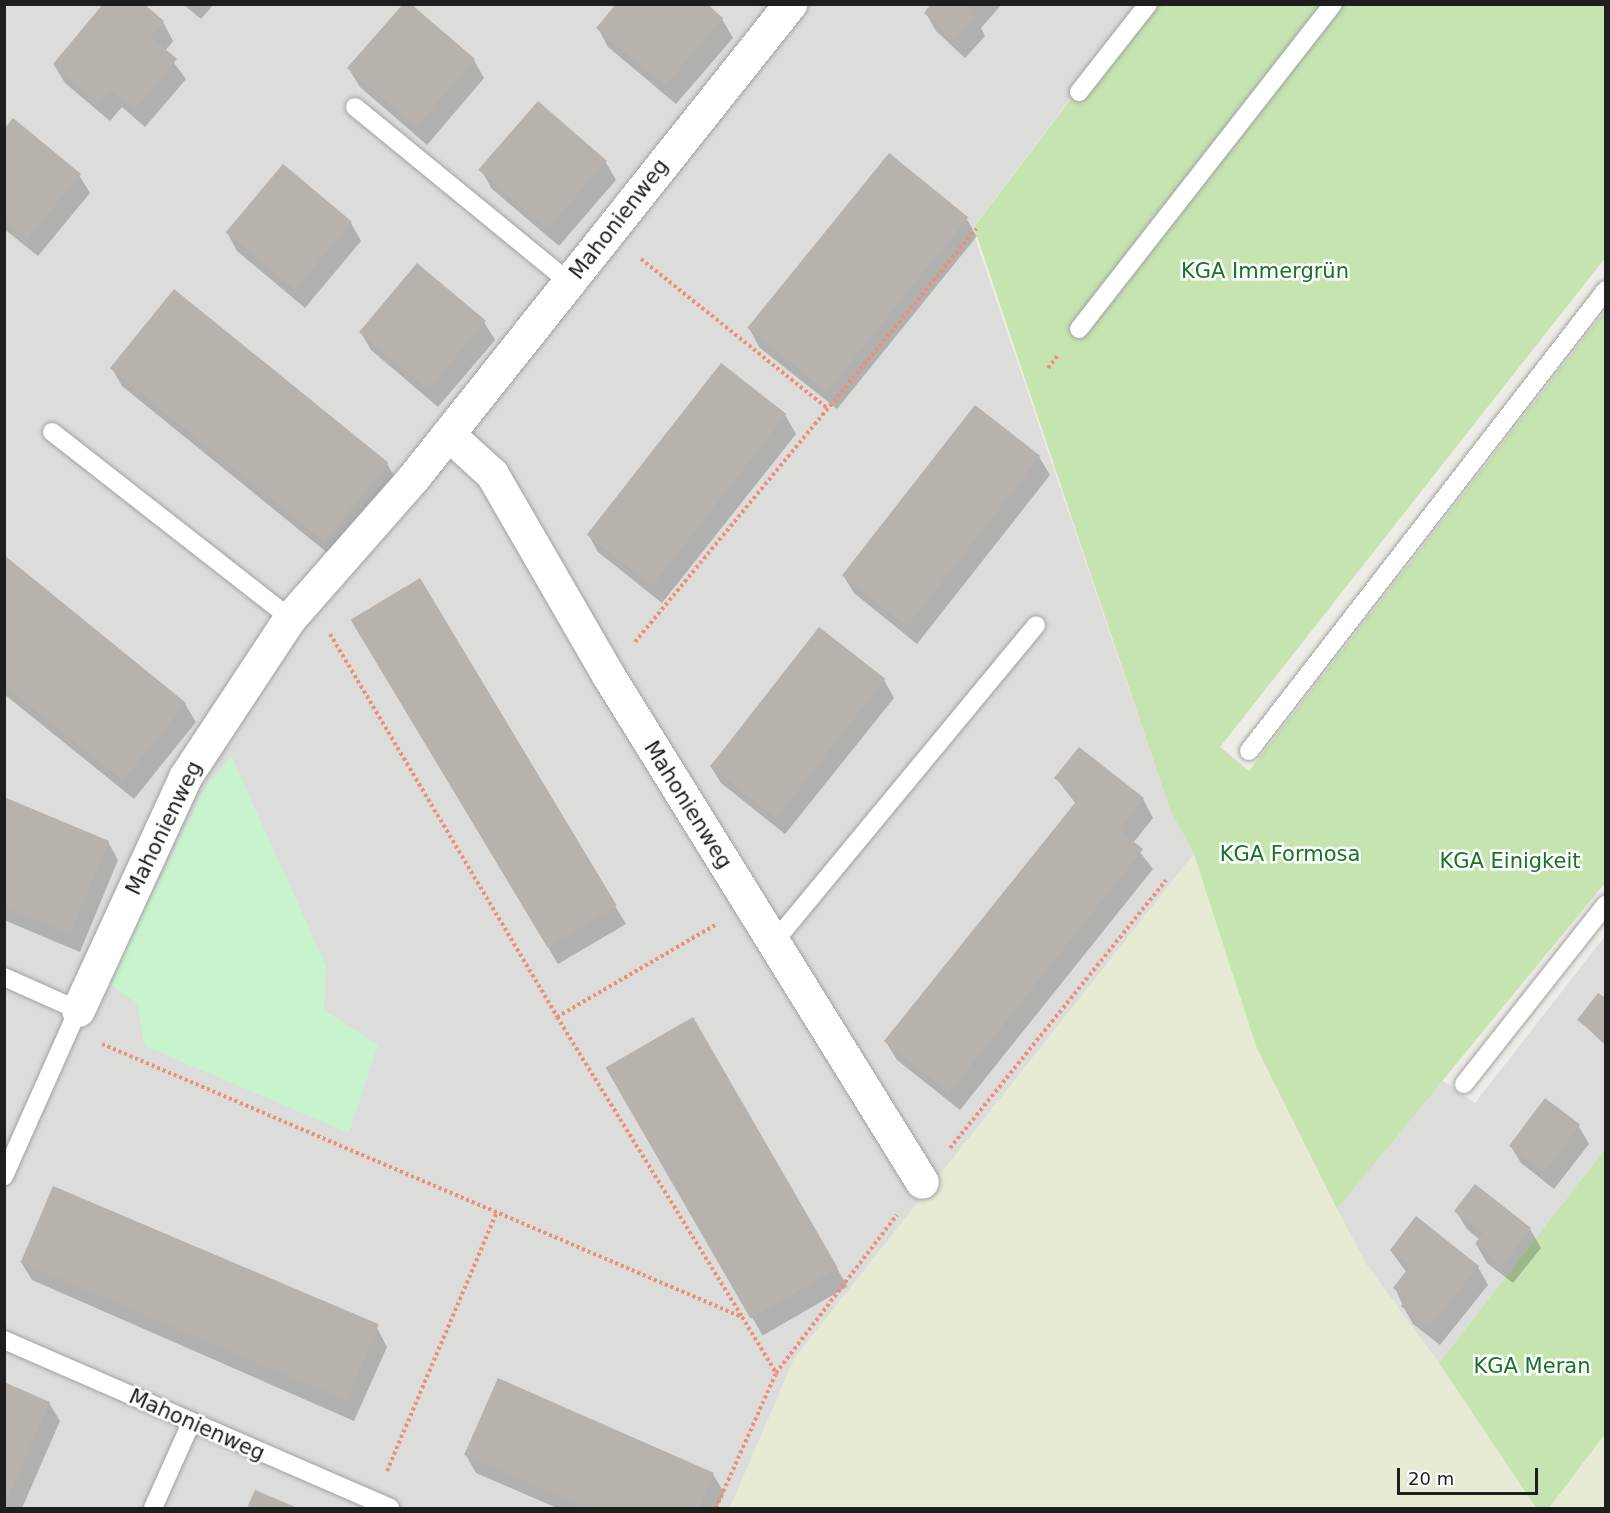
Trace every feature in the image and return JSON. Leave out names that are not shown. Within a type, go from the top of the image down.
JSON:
[{"type":"street","name":"Mahonienweg","points":[[74,1020],[185,777],[300,608],[448,434],[790,4]]},
{"type":"street","name":"Mahonienweg","points":[[448,434],[492,474],[608,675],[922,1182]]},
{"type":"lane","points":[[1079,92],[1148,4]]},
{"type":"lane","points":[[1079,329],[1333,4]]},
{"type":"lane","points":[[355,107],[569,282]]},
{"type":"lane","points":[[1249,751],[1605,290]]},
{"type":"lane","points":[[52,432],[300,608]]},
{"type":"lane","points":[[774,942],[1036,625]]},
{"type":"lane","points":[[1464,1084],[1605,904]]},
{"type":"lane","points":[[4,977],[74,1020]]},
{"type":"lane","name":"Mahonienweg","points":[[4,1176],[74,1020]]},
{"type":"lane","name":"Mahonienweg","points":[[4,1340],[382,1505]]},
{"type":"lane","points":[[153,1509],[191,1423]]},
{"type":"path","points":[[608,675],[976,230]]},
{"type":"path","points":[[609,232],[828,409]]},
{"type":"path","points":[[300,608],[557,1017],[776,1373]]},
{"type":"path","points":[[557,1017],[750,904]]},
{"type":"path","points":[[74,1020],[497,1212],[742,1317]]},
{"type":"path","points":[[382,1505],[497,1212]]},
{"type":"shaded area","points":[[5,5],[1141,5],[972,229],[1170,810],[1194,854],[794,1359],[730,1508],[5,1508]]},
{"type":"shaded area","points":[[1605,936],[1605,1149],[1439,1363],[1366,1264],[1337,1209],[1442,1080],[1475,1103]]},
{"type":"green space","name":"KGA Immergrün","points":[[1142,5],[1605,5],[1605,258],[1220,747],[1249,771],[1605,311],[1605,883],[1337,1209],[1256,1046],[1194,854],[1170,810],[974,227]]},
{"type":"green space","points":[[231,755],[326,966],[324,1010],[378,1045],[349,1133],[145,1046],[137,1003],[109,984],[204,789]]},
{"type":"green space","points":[[1194,854],[1256,1045],[1337,1209],[1366,1264],[1439,1363],[1536,1508],[730,1508],[794,1359]]},
{"type":"green space","name":"KGA Meran","points":[[1605,1149],[1605,1434],[1549,1508],[1536,1508],[1439,1363]]},
{"type":"green space","points":[[1605,1434],[1605,1508],[1549,1508]]},
{"type":"building","points":[[103,4],[144,4],[164,21],[151,37],[177,59],[134,110],[111,90],[99,104],[53,64]]},
{"type":"building","points":[[403,4],[411,4],[475,59],[416,127],[347,68]]},
{"type":"building","points":[[616,4],[707,4],[723,18],[665,86],[596,28]]},
{"type":"building","points":[[931,4],[975,4],[969,11],[976,17],[954,40],[924,13]]},
{"type":"building","points":[[538,101],[607,161],[547,229],[478,170]]},
{"type":"building","points":[[13,118],[81,174],[27,239],[4,221],[4,129]]},
{"type":"building","points":[[889,153],[968,217],[827,392],[747,328]]},
{"type":"building","points":[[283,164],[352,222],[295,290],[226,232]]},
{"type":"building","points":[[417,263],[486,321],[428,390],[359,332]]},
{"type":"building","points":[[174,289],[388,463],[324,542],[110,368]]},
{"type":"building","points":[[721,363],[786,414],[652,586],[587,535]]},
{"type":"building","points":[[975,405],[1040,456],[907,626],[842,575]]},
{"type":"building","points":[[4,555],[186,703],[123,781],[4,685]]},
{"type":"building","points":[[420,578],[617,905],[547,947],[351,620]]},
{"type":"building","points":[[819,627],[885,679],[776,818],[710,766]]},
{"type":"building","points":[[1079,747],[1144,798],[1119,830],[1143,849],[949,1093],[884,1041],[1079,798],[1054,778]]},
{"type":"building","points":[[4,797],[109,841],[70,934],[4,907]]},
{"type":"building","points":[[1598,993],[1606,998],[1606,1042],[1577,1020]]},
{"type":"building","points":[[693,1017],[838,1268],[751,1319],[606,1068]]},
{"type":"building","points":[[1545,1098],[1580,1124],[1544,1172],[1509,1146]]},
{"type":"building","points":[[1475,1184],[1531,1228],[1502,1266],[1475,1244],[1483,1233],[1454,1211]]},
{"type":"building","points":[[53,1186],[379,1324],[346,1401],[21,1262]]},
{"type":"building","points":[[1416,1216],[1479,1266],[1429,1327],[1401,1306],[1407,1298],[1393,1288],[1410,1266],[1390,1250]]},
{"type":"building","points":[[498,1378],[714,1473],[698,1508],[587,1508],[464,1455]]},
{"type":"building","points":[[4,1382],[50,1402],[4,1506]]},
{"type":"building","points":[[255,1490],[298,1508],[247,1508]]},
{"type":"park label","name":"KGA Formosa","points":[[1290,854]]},
{"type":"park label","name":"KGA Einigkeit","points":[[1510,861]]}]
